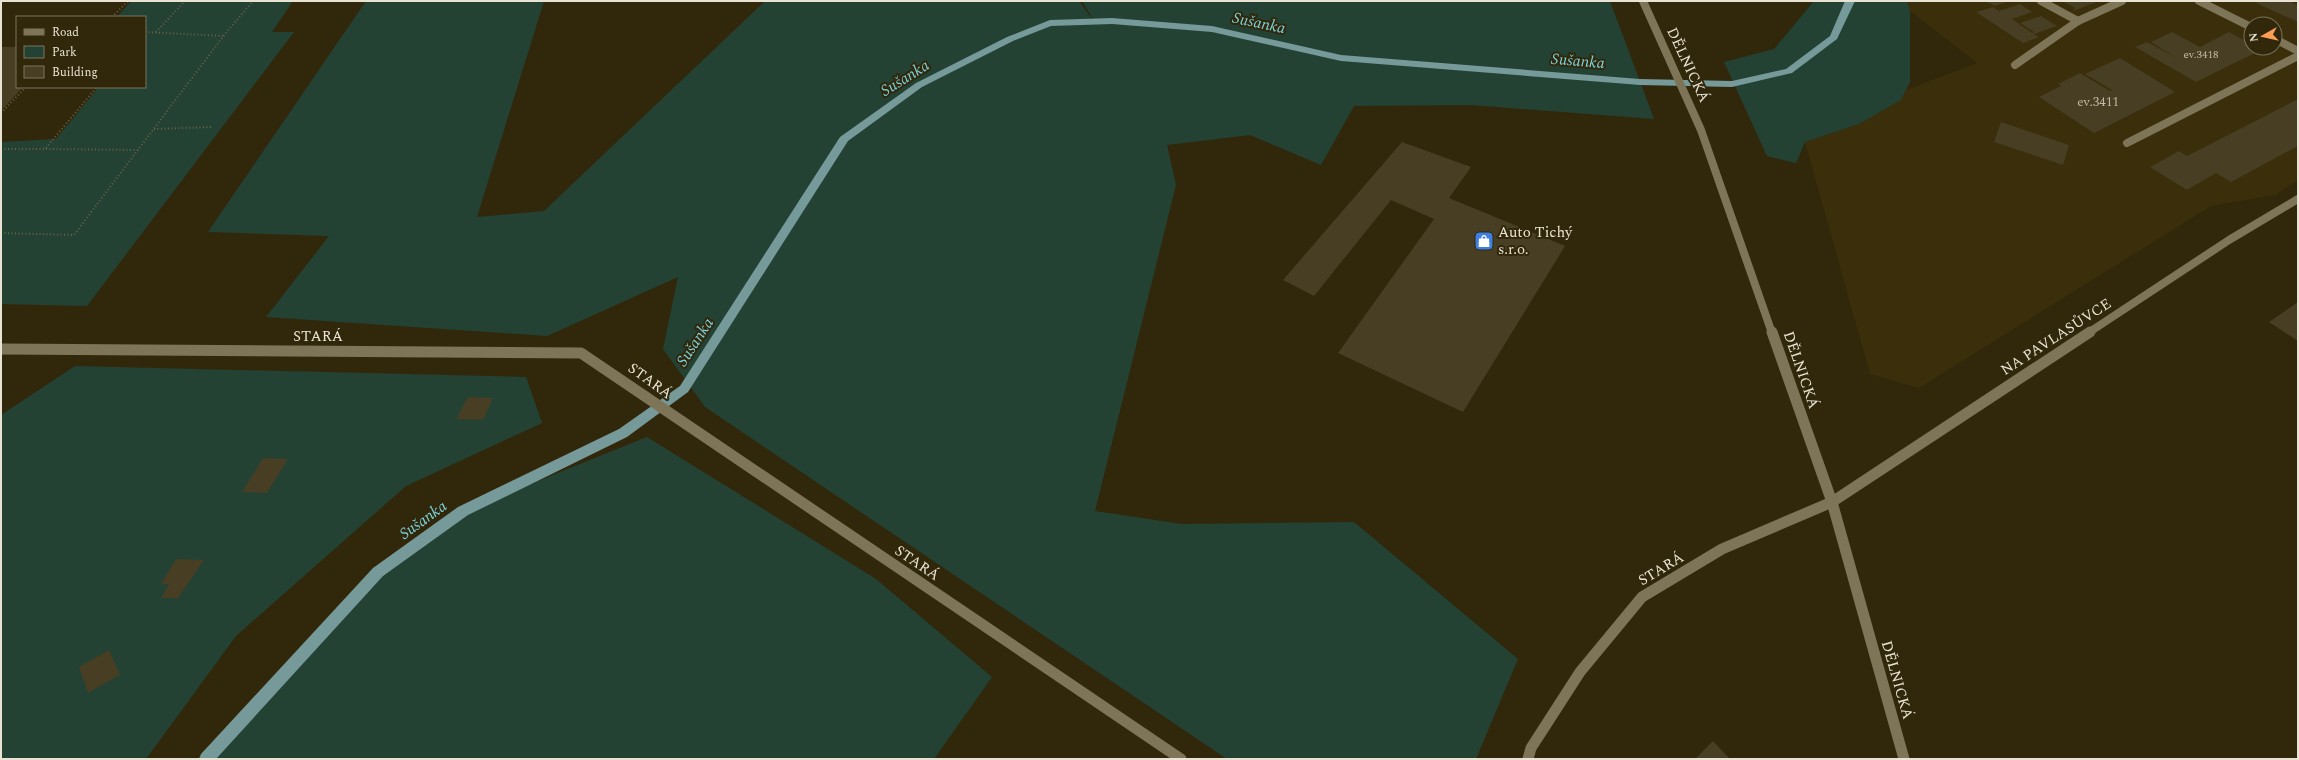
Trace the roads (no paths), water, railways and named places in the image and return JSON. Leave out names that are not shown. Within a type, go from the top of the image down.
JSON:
[{"type":"street","points":[[2041,1],[2078,21]]},
{"type":"street","points":[[2015,65],[2078,21],[2122,1]]},
{"type":"street","points":[[2199,1],[2243,23]]},
{"type":"street","name":"DĚLNICKÁ","points":[[1643,2],[1701,130],[1832,502],[1904,759]]},
{"type":"street","points":[[2283,43],[2298,51]]},
{"type":"street","points":[[2127,143],[2298,56]]},
{"type":"street","name":"NA PAVLASŮVCE","points":[[1832,502],[2230,240],[2298,199]]},
{"type":"street","name":"STARÁ","points":[[1,349],[581,353],[1182,759]]},
{"type":"street","name":"STARÁ","points":[[1528,759],[1532,748],[1580,672],[1642,597],[1722,549],[1832,502]]},
{"type":"waterway","name":"Sušanka","points":[[206,759],[378,572],[463,511],[623,433],[684,389],[844,139],[919,85],[1010,39],[1050,23],[1112,21],[1212,29],[1341,58],[1640,82],[1732,84],[1789,71],[1834,37],[1850,1]]},
{"type":"place","name":"Auto Tichý s.r.o.","points":[[1484,241]]}]
